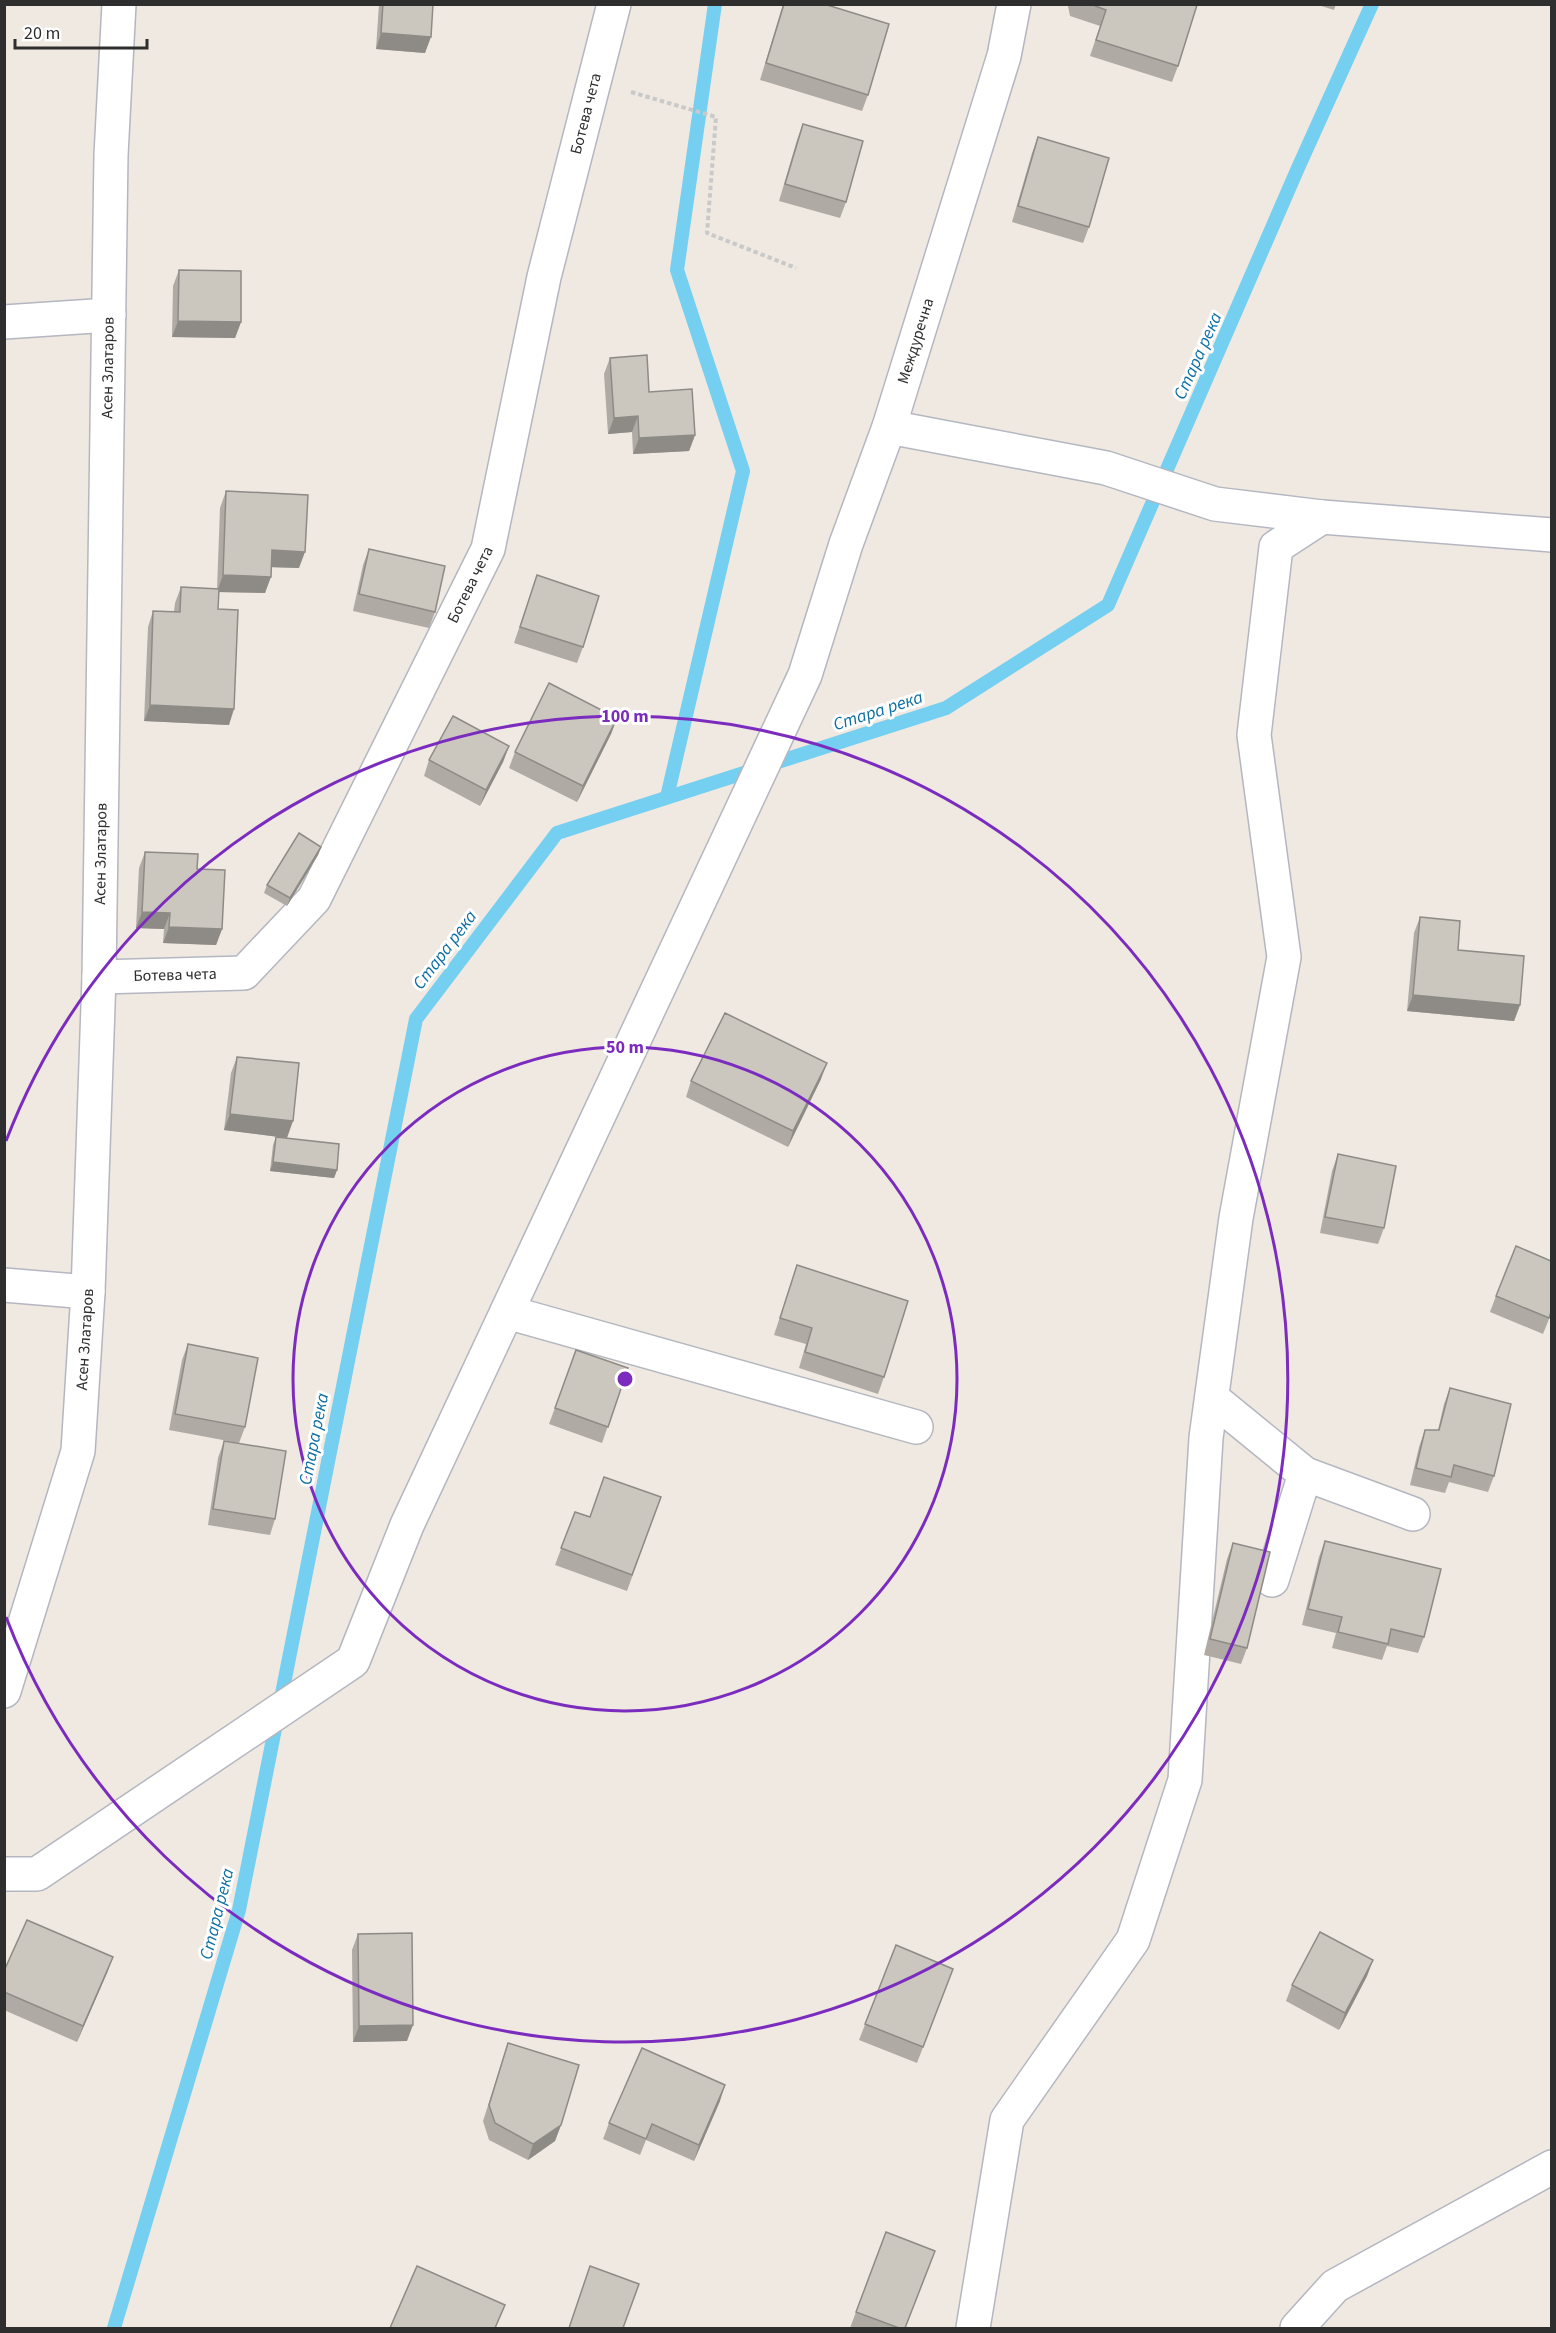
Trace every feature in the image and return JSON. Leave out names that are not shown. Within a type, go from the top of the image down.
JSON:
[{"type":"street","name":"Асен Златаров","points":[[4,1691],[78,1451],[88,1292],[99,977],[111,155],[119,4]]},
{"type":"street","name":"Ботева чета","points":[[99,977],[244,973],[314,899],[488,549],[544,277],[614,4]]},
{"type":"street","name":"Междуречна","points":[[4,1874],[37,1874],[352,1661],[407,1525],[805,675],[846,544],[890,427],[1004,56],[1014,4]]},
{"type":"street","points":[[4,322],[109,315]]},
{"type":"street","points":[[890,427],[1106,468],[1215,504],[1322,516],[1551,535]]},
{"type":"street","points":[[973,2328],[1006,2120],[1133,1940],[1185,1780],[1206,1438],[1236,1218],[1284,957],[1254,735],[1276,548],[1322,516]]},
{"type":"street","points":[[4,1285],[88,1292]]},
{"type":"street","points":[[507,1312],[916,1427]]},
{"type":"street","points":[[1212,1398],[1305,1474],[1413,1514]]},
{"type":"street","points":[[1272,1581],[1305,1474]]},
{"type":"street","points":[[1297,2328],[1335,2286],[1551,2167]]},
{"type":"path","points":[[671,104],[716,117],[707,233],[796,268]]},
{"type":"building","points":[[383,4],[433,4],[431,37],[381,33]]},
{"type":"building","points":[[784,4],[824,4],[889,24],[868,95],[766,63]]},
{"type":"building","points":[[1090,4],[1197,5],[1178,66],[1096,40],[1106,10]]},
{"type":"building","points":[[803,124],[863,141],[846,202],[785,184]]},
{"type":"building","points":[[1038,137],[1109,158],[1089,227],[1018,206]]},
{"type":"building","points":[[179,270],[241,271],[241,322],[178,321]]},
{"type":"building","points":[[647,355],[649,392],[692,389],[695,435],[639,438],[638,416],[614,418],[610,358]]},
{"type":"building","points":[[226,491],[308,495],[305,552],[272,550],[271,577],[223,575]]},
{"type":"building","points":[[369,549],[445,566],[435,612],[359,594]]},
{"type":"building","points":[[537,575],[599,596],[583,647],[520,627]]},
{"type":"building","points":[[181,587],[219,589],[218,609],[238,610],[234,709],[150,705],[153,611],[180,612]]},
{"type":"building","points":[[549,683],[617,718],[583,786],[515,752]]},
{"type":"building","points":[[453,716],[509,746],[486,790],[429,760]]},
{"type":"building","points":[[299,833],[321,847],[290,898],[267,885]]},
{"type":"building","points":[[145,852],[198,854],[197,869],[225,870],[222,929],[169,927],[170,913],[142,912]]},
{"type":"building","points":[[1420,917],[1460,921],[1458,950],[1524,956],[1520,1005],[1413,995]]},
{"type":"building","points":[[725,1013],[827,1063],[793,1131],[691,1081]]},
{"type":"building","points":[[237,1057],[299,1063],[293,1121],[230,1114]]},
{"type":"building","points":[[276,1137],[339,1144],[337,1170],[273,1162]]},
{"type":"building","points":[[1338,1154],[1396,1166],[1384,1228],[1325,1217]]},
{"type":"building","points":[[1516,1246],[1551,1261],[1549,1318],[1496,1296]]},
{"type":"building","points":[[797,1265],[908,1301],[884,1377],[805,1352],[812,1328],[780,1318]]},
{"type":"building","points":[[188,1344],[258,1358],[245,1427],[175,1414]]},
{"type":"building","points":[[576,1350],[628,1368],[608,1427],[555,1408]]},
{"type":"building","points":[[1450,1388],[1511,1404],[1494,1476],[1454,1465],[1451,1477],[1416,1468],[1425,1430],[1439,1430]]},
{"type":"building","points":[[224,1441],[286,1451],[275,1519],[213,1509]]},
{"type":"building","points":[[604,1477],[661,1497],[632,1575],[561,1548],[575,1512],[590,1517]]},
{"type":"building","points":[[1325,1541],[1441,1569],[1424,1637],[1391,1629],[1388,1644],[1338,1632],[1342,1617],[1308,1609]]},
{"type":"building","points":[[1233,1543],[1270,1552],[1247,1648],[1210,1639]]},
{"type":"building","points":[[27,1920],[113,1957],[83,2026],[4,1992],[4,1971]]},
{"type":"building","points":[[1320,1932],[1373,1960],[1345,2013],[1292,1985]]},
{"type":"building","points":[[412,1933],[413,2025],[359,2026],[358,1934]]},
{"type":"building","points":[[896,1945],[953,1969],[923,2047],[865,2024]]},
{"type":"building","points":[[508,2043],[579,2065],[561,2125],[533,2144],[495,2123],[489,2105]]},
{"type":"building","points":[[642,2048],[725,2085],[699,2145],[652,2124],[646,2139],[609,2123]]},
{"type":"building","points":[[886,2232],[935,2251],[905,2328],[899,2328],[856,2312]]},
{"type":"building","points":[[417,2266],[505,2305],[495,2328],[390,2328]]},
{"type":"building","points":[[590,2266],[639,2284],[623,2328],[569,2328]]},
{"type":"waterway","points":[[667,797],[743,471],[677,270],[715,4]]},
{"type":"waterway","name":"Стара река","points":[[114,2328],[239,1910],[416,1019],[557,833],[946,708],[1108,605],[1372,4]]}]
